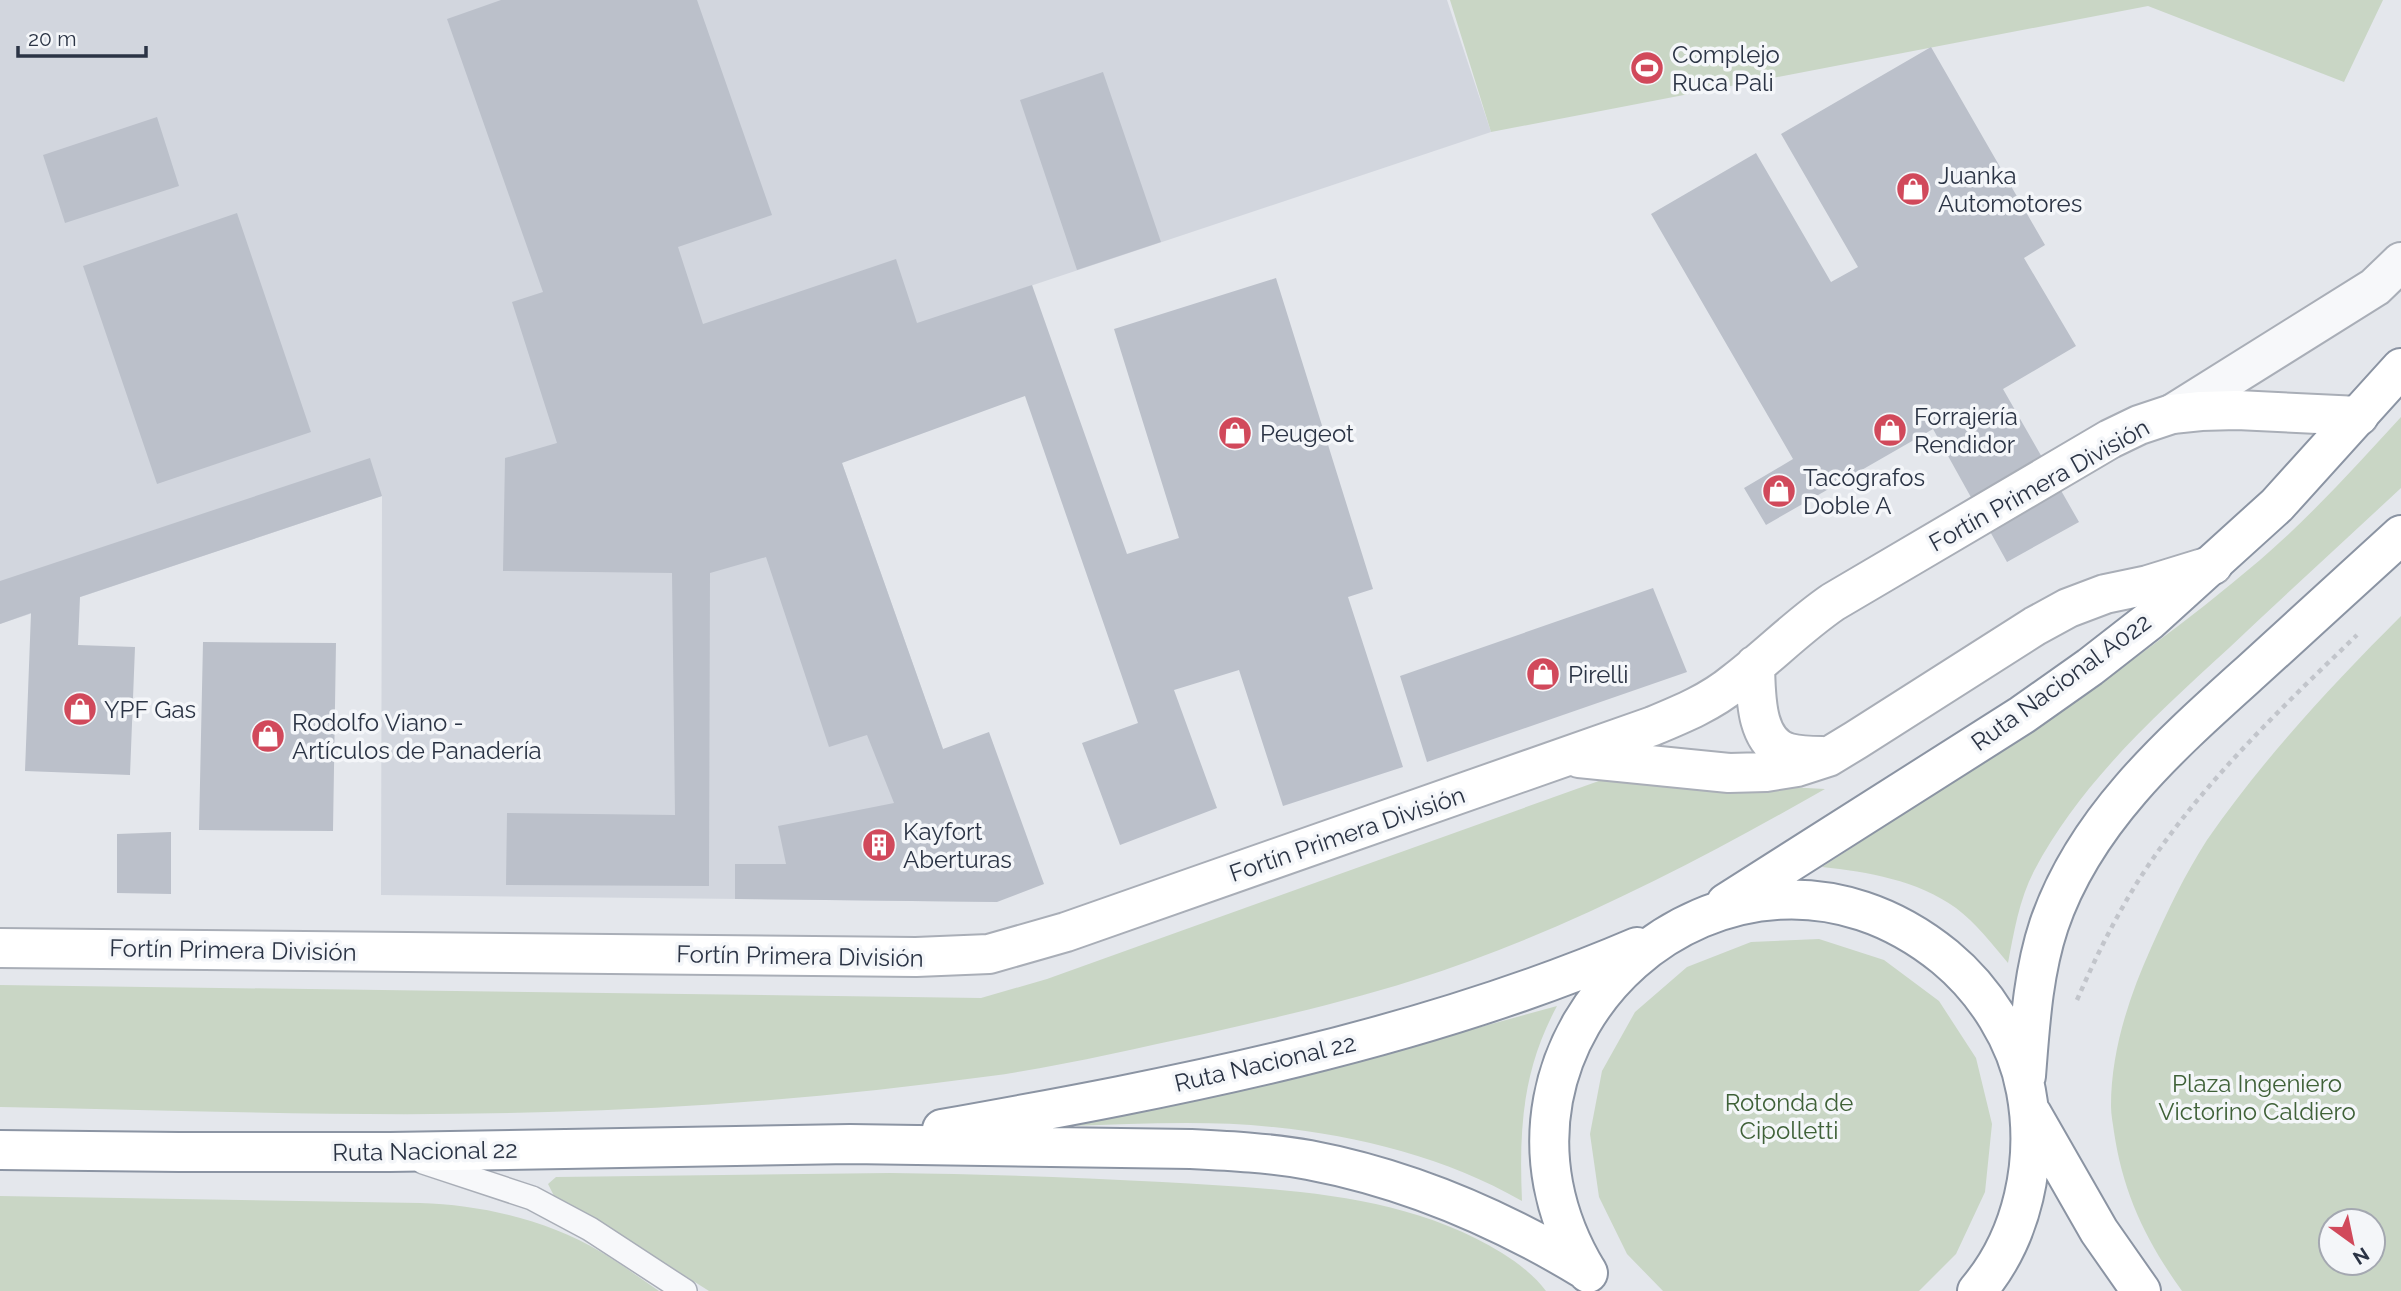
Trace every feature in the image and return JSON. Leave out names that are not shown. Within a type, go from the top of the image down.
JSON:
[{"type":"main road","name":"Ruta Nacional A022","points":[[1708,915],[2034,707],[2090,667],[2213,565],[2277,505],[2401,368]]},
{"type":"main road","name":"Fortín Primera División","points":[[0,948],[889,957],[989,954],[1066,932],[1686,713],[1735,683],[1803,623],[1833,602],[2110,439],[2139,425],[2172,414],[2237,410],[2359,416]]},
{"type":"main road","points":[[1977,1291],[2010,1240],[2024,1198],[2031,1153],[2027,1096],[2036,976],[2049,924],[2073,874],[2105,821],[2146,771],[2192,725],[2401,535]]},
{"type":"main road","name":"Fortín Primera División","points":[[1566,757],[1741,773],[1797,767],[1828,757],[2035,626],[2068,608],[2105,594],[2147,585],[2213,565]]},
{"type":"main road","points":[[1755,665],[1759,712],[1763,729],[1773,744],[1786,753],[1828,757]]},
{"type":"main road","points":[[1594,1281],[1567,1233],[1555,1192],[1550,1161],[1552,1107],[1561,1065],[1579,1026],[1603,990],[1632,960],[1667,934],[1708,915],[1752,903],[1797,900],[1842,905],[1894,924],[1924,940],[1959,969],[1988,1003],[2010,1042],[2027,1096],[2099,1231],[2141,1291]]},
{"type":"main road","name":"Ruta Nacional 22","points":[[850,1144],[1174,1085],[1302,1056],[1389,1033],[1515,993],[1606,960],[1667,934]]},
{"type":"main road","name":"Ruta Nacional 22","points":[[0,1150],[390,1152],[850,1144],[1247,1152],[1307,1160],[1366,1173],[1443,1198],[1489,1216],[1541,1242],[1594,1281]]},
{"type":"street","points":[[2172,414],[2375,287],[2401,262]]},
{"type":"lane","points":[[390,1152],[471,1176],[532,1198],[590,1229],[685,1291]]},
{"type":"path","points":[[2072,1010],[2100,949],[2130,895],[2177,827],[2224,770],[2267,724],[2363,630]]},
{"type":"shaded area","points":[[0,0],[1447,0],[1491,132],[806,361],[997,902],[381,895],[382,496],[0,624]]},
{"type":"green space","name":"Complejo Ruca Pali","points":[[1450,0],[2383,0],[2344,82],[2148,6],[1491,132]]},
{"type":"green space","points":[[2401,417],[2401,488],[2175,698],[2097,779],[2074,808],[2034,871],[2021,905],[2008,963],[1970,920],[1941,898],[1892,879],[1822,867],[2046,720],[2208,602],[2297,527]]},
{"type":"green space","name":"Plaza Ingeniero Victorino Caldiero","points":[[2401,616],[2401,1291],[2182,1291],[2147,1235],[2123,1176],[2111,1106],[2118,1045],[2135,986],[2157,934],[2207,840],[2251,781],[2324,696]]},
{"type":"green space","points":[[1610,777],[1825,789],[1624,895],[1468,962],[1388,988],[1309,1009],[1044,1067],[991,1076],[825,1095],[603,1110],[480,1114],[343,1114],[0,1107],[0,985],[981,998],[1047,979]]},
{"type":"green space","name":"Rotonda de Cipolletti","points":[[1819,939],[1884,960],[1939,1001],[1976,1058],[1992,1124],[1985,1192],[1956,1254],[1919,1291],[1663,1291],[1627,1254],[1599,1197],[1590,1134],[1602,1071],[1635,1012],[1687,967],[1751,942]]},
{"type":"green space","points":[[1557,1006],[1536,1054],[1525,1101],[1521,1150],[1522,1201],[1433,1161],[1338,1136],[1273,1127],[1222,1124],[1070,1126],[1324,1070]]},
{"type":"green space","points":[[890,1173],[1162,1182],[1249,1187],[1337,1197],[1380,1205],[1463,1232],[1514,1261],[1546,1291],[709,1291],[600,1222],[556,1200],[548,1184],[556,1177]]},
{"type":"green space","points":[[0,1196],[420,1203],[467,1207],[514,1216],[559,1231],[601,1252],[659,1291],[0,1291]]},
{"type":"building","points":[[501,0],[697,0],[772,215],[678,247],[703,324],[896,259],[917,323],[1032,285],[1127,554],[1179,538],[1114,329],[1276,278],[1373,589],[1348,597],[1403,767],[1283,806],[1239,670],[1174,690],[1217,808],[1120,845],[1082,743],[1138,723],[1025,396],[842,463],[943,749],[989,732],[1044,884],[997,902],[735,899],[735,864],[786,864],[778,826],[894,803],[867,735],[829,747],[766,557],[710,573],[709,886],[506,885],[507,813],[675,815],[672,573],[503,571],[505,458],[557,443],[512,302],[543,292],[447,19]]},
{"type":"building","points":[[1931,47],[2045,245],[2024,258],[2076,346],[2003,389],[2079,522],[2007,562],[1933,429],[1766,525],[1744,488],[1793,459],[1651,214],[1756,153],[1831,282],[1858,267],[1781,134]]},
{"type":"building","points":[[1103,72],[1161,242],[1077,270],[1020,100]]},
{"type":"building","points":[[157,117],[179,186],[65,223],[43,155]]},
{"type":"building","points":[[237,213],[311,432],[157,484],[83,266]]},
{"type":"building","points":[[370,458],[382,496],[80,597],[78,645],[135,647],[130,775],[25,771],[31,613],[0,624],[0,581]]},
{"type":"building","name":"Pirelli","points":[[1653,588],[1687,672],[1427,762],[1400,676]]},
{"type":"building","name":"Rodolfo Viano - Artículos de Panadería","points":[[203,642],[336,643],[333,831],[199,830]]},
{"type":"building","points":[[171,832],[171,894],[117,893],[117,834]]},
{"type":"place","name":"Complejo Ruca Pali","points":[[1647,68]]},
{"type":"place","name":"Juanka Automotores","points":[[1913,189]]},
{"type":"place","name":"Forrajería Rendidor","points":[[1890,430]]},
{"type":"place","name":"Peugeot","points":[[1235,433]]},
{"type":"place","name":"Tacógrafos Doble A","points":[[1779,491]]},
{"type":"place","name":"Pirelli","points":[[1543,674]]},
{"type":"place","name":"YPF Gas","points":[[80,709]]},
{"type":"place","name":"Rodolfo Viano - Artículos de Panadería","points":[[268,736]]},
{"type":"place","name":"Kayfort Aberturas","points":[[879,845]]}]
